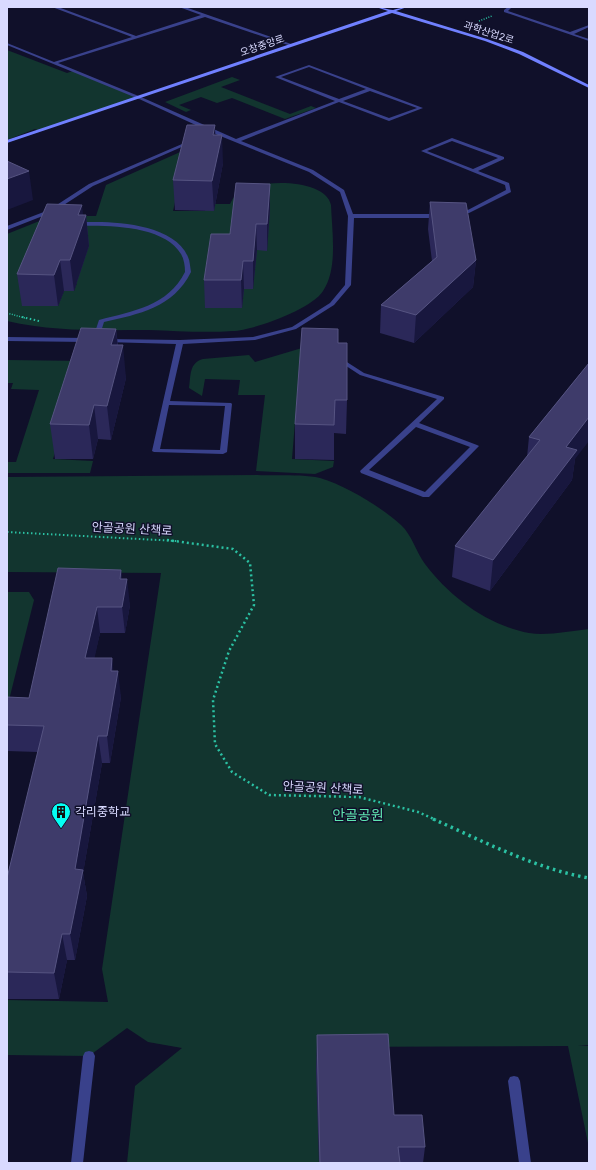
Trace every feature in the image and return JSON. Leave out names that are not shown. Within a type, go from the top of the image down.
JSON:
[{"type":"street","points":[[54,7],[136,37]]},
{"type":"street","points":[[182,7],[292,45]]},
{"type":"street","name":"과학산업2로","points":[[378,7],[486,40],[520,53],[589,87]]},
{"type":"street","name":"오창중앙로","points":[[7,142],[404,7]]},
{"type":"street","points":[[510,7],[505,11],[589,40]]},
{"type":"street","points":[[54,63],[206,15]]},
{"type":"street","points":[[572,33],[589,26]]},
{"type":"street","points":[[7,44],[311,171],[342,191],[351,216],[348,285],[332,304],[297,330],[254,339],[180,342],[7,339]]},
{"type":"street","points":[[309,66],[370,89],[421,108],[389,120],[277,77],[309,66]]},
{"type":"street","points":[[238,140],[338,100],[370,89]]},
{"type":"street","points":[[208,135],[215,132]]},
{"type":"street","points":[[453,214],[467,212],[509,192],[507,184],[475,170],[423,151],[452,139],[502,158],[475,170]]},
{"type":"street","points":[[7,228],[51,212],[91,185],[193,141]]},
{"type":"street","points":[[51,212],[58,216]]},
{"type":"street","points":[[351,216],[447,215]]},
{"type":"street","points":[[70,224],[101,223],[123,225],[156,233],[176,244],[186,257],[188,272],[180,287],[161,302],[134,313],[101,320],[96,340]]},
{"type":"street","points":[[166,403],[229,404],[223,452],[156,451],[166,403],[180,342]]},
{"type":"street","points":[[331,353],[362,374],[442,398],[364,471],[426,495],[475,446],[415,424]]},
{"type":"street","points":[[77,1163],[89,1056]]},
{"type":"street","points":[[514,1081],[525,1163]]},
{"type":"path","points":[[7,313],[30,320],[44,321]]},
{"type":"path","name":"안골공원 산책로","points":[[7,532],[172,540],[233,549],[250,564],[254,605],[229,651],[213,700],[215,744],[232,772],[269,795],[359,797],[418,812],[496,847],[565,874],[589,878]]},
{"type":"green space","points":[[7,50],[67,73],[73,71],[139,98],[39,131],[35,129],[7,140]]},
{"type":"green space","points":[[232,77],[240,80],[221,87],[290,114],[311,106],[316,108],[285,119],[232,98],[217,103],[201,97],[179,105],[191,110],[186,112],[165,102]]},
{"type":"green space","points":[[187,149],[173,211],[205,211],[207,204],[230,204],[235,196],[243,190],[256,186],[287,183],[316,189],[326,196],[331,205],[333,250],[331,272],[328,282],[317,298],[307,305],[268,323],[242,330],[202,332],[78,330],[25,325],[7,321],[7,234],[52,216],[96,216],[106,185]],"holes":[[[77,283],[74,291],[64,291],[58,306],[22,306]]]},
{"type":"green space","points":[[312,345],[300,360],[292,459],[334,461],[333,467],[315,474],[256,471],[265,395],[238,395],[240,380],[205,379],[202,396],[189,388],[193,367],[195,363],[203,359],[249,355],[255,362]]},
{"type":"green space","points":[[7,360],[82,361],[53,459],[93,461],[90,473],[7,473],[7,462],[16,462],[39,390],[11,389],[13,383],[7,383]]},
{"type":"green space","name":"안골공원","points":[[257,475],[320,478],[341,486],[363,498],[384,511],[405,529],[425,564],[446,588],[471,608],[499,623],[513,629],[536,634],[589,629],[589,1045],[578,1045],[589,1046],[589,1148],[568,1046],[317,1047],[319,1163],[127,1163],[135,1086],[182,1048],[148,1042],[127,1028],[89,1056],[7,1055],[7,1000],[108,1002],[102,969],[161,573],[7,572],[7,477]]},
{"type":"green space","points":[[7,592],[29,592],[34,600],[7,708]]},
{"type":"building","points":[[187,125],[215,125],[213,135],[222,135],[212,181],[173,180]]},
{"type":"building","points":[[7,161],[29,171],[7,179]]},
{"type":"building","points":[[236,183],[270,184],[267,224],[256,224],[253,261],[243,261],[241,280],[204,280],[211,234],[230,234]]},
{"type":"building","points":[[430,202],[466,203],[476,260],[416,315],[381,305],[437,257]]},
{"type":"building","points":[[47,204],[82,205],[78,215],[86,215],[70,260],[60,260],[54,275],[17,274]]},
{"type":"building","points":[[81,328],[116,329],[111,345],[123,345],[107,406],[94,405],[89,425],[50,424]]},
{"type":"building","points":[[302,328],[338,329],[338,343],[347,343],[347,400],[335,400],[334,425],[295,424]]},
{"type":"building","points":[[589,363],[589,417],[566,447],[577,450],[493,560],[455,546],[540,440],[529,437]]},
{"type":"building","name":"각리중학교","points":[[58,568],[121,570],[120,579],[127,579],[122,607],[97,607],[85,658],[112,658],[111,671],[118,671],[107,736],[98,736],[75,869],[83,870],[70,934],[62,934],[54,973],[7,972],[7,878],[44,726],[7,725],[7,697],[29,698]]},
{"type":"building","points":[[388,1034],[394,1115],[422,1115],[425,1147],[398,1147],[400,1163],[320,1163],[317,1035]]},
{"type":"place","name":"각리중학교","points":[[61,829]]}]
